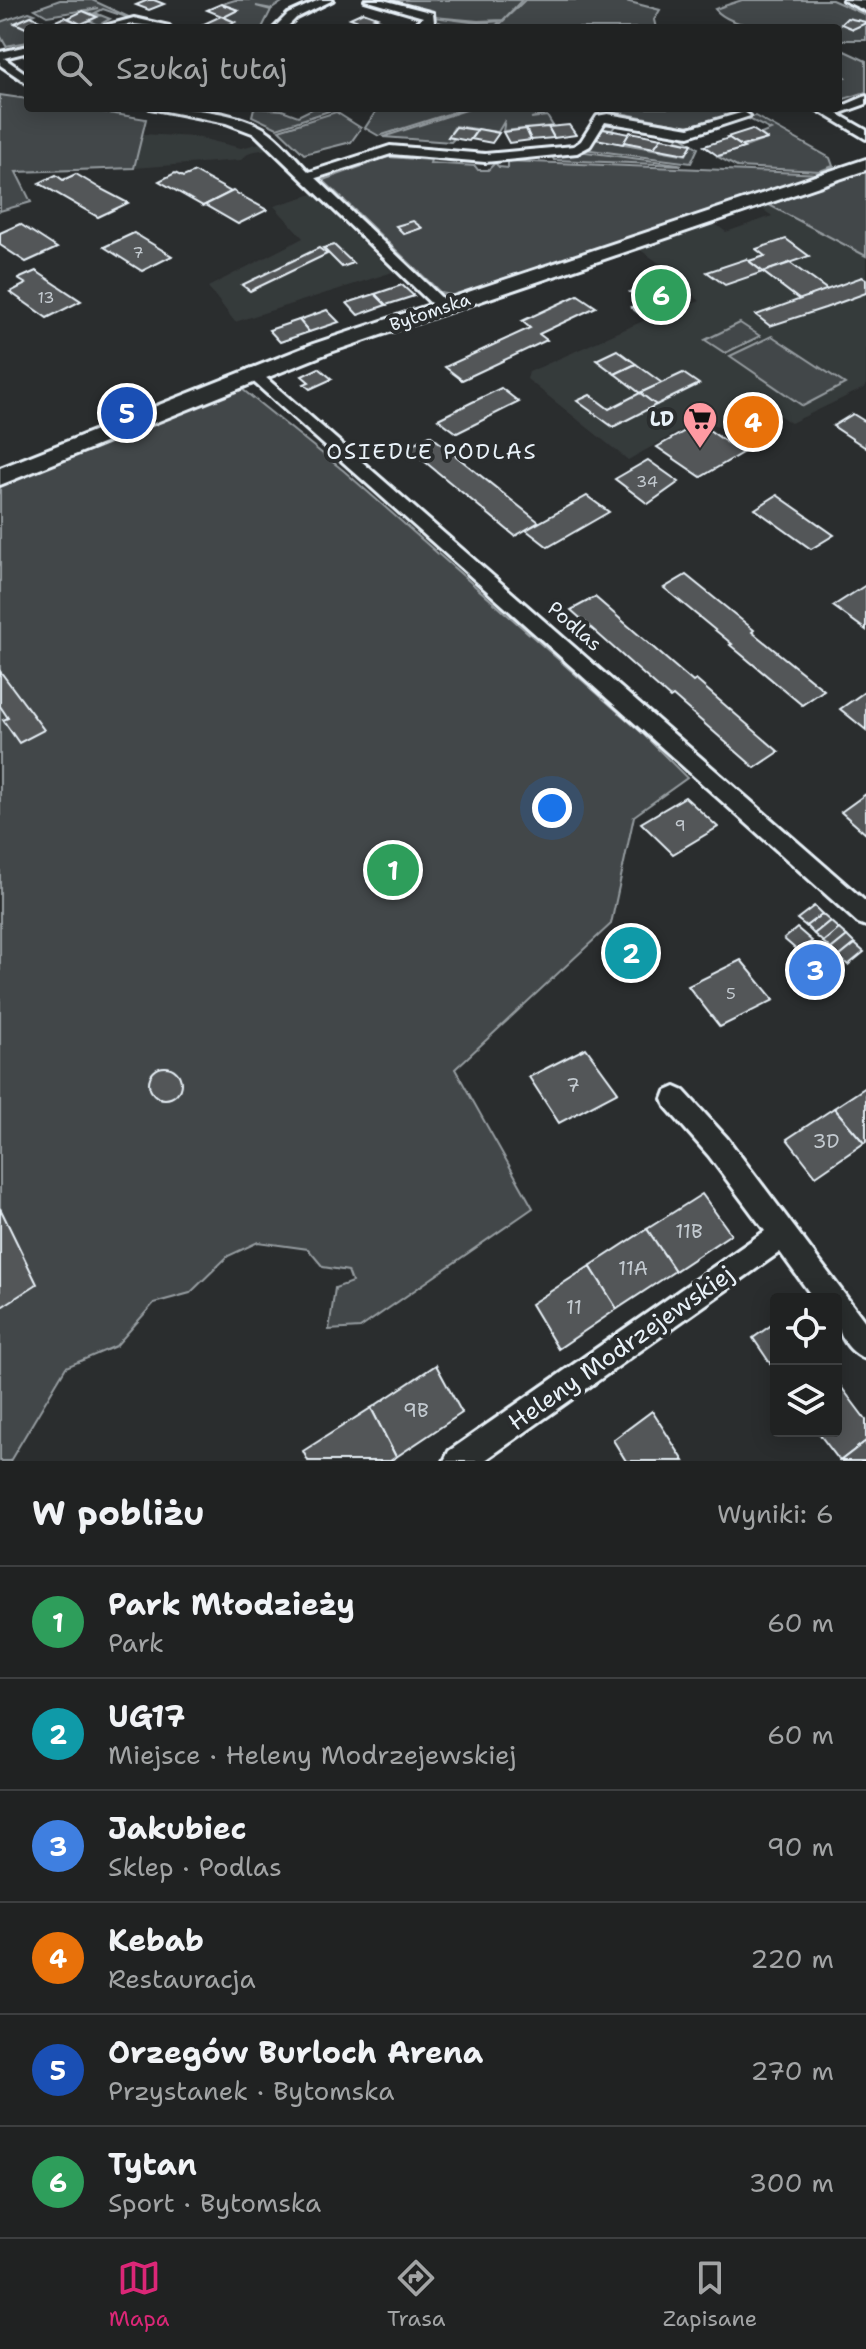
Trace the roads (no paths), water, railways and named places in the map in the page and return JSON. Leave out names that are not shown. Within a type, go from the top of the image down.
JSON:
[{"type":"street","points":[[284,24],[292,16],[328,0]]},
{"type":"street","points":[[370,0],[429,15],[424,24]]},
{"type":"street","points":[[851,0],[866,6]]},
{"type":"street","points":[[103,12],[125,22]]},
{"type":"street","points":[[118,24],[156,24]]},
{"type":"street","points":[[0,58],[24,50]]},
{"type":"street","points":[[0,58],[24,77]]},
{"type":"street","points":[[842,106],[866,100]]},
{"type":"street","points":[[204,112],[247,124],[443,307]]},
{"type":"street","points":[[827,112],[866,135]]},
{"type":"street","points":[[307,177],[390,150],[485,158],[577,149],[586,143],[601,119],[608,118],[689,132],[744,116]]},
{"type":"street","name":"Bytomska","points":[[0,477],[252,373],[866,164]]},
{"type":"street","name":"Podlas","points":[[252,373],[866,916]]},
{"type":"street","points":[[675,1099],[718,1147],[826,1293]]},
{"type":"street","name":"Heleny Modrzejewskiej","points":[[459,1461],[782,1235]]},
{"type":"street","points":[[842,1314],[866,1345]]},
{"type":"place","name":"Tytan","points":[[661,295]]},
{"type":"place","name":"Orzegów Burloch Arena","points":[[127,413]]},
{"type":"place","name":"Kebab","points":[[753,422]]},
{"type":"place","name":"LD","points":[[700,450]]},
{"type":"place","name":"Park Młodzieży","points":[[393,870]]},
{"type":"place","name":"UG17","points":[[631,953]]},
{"type":"place","name":"Jakubiec","points":[[815,970]]},
{"type":"district","name":"OSIEDLE PODLAS","points":[[432,451]]}]
